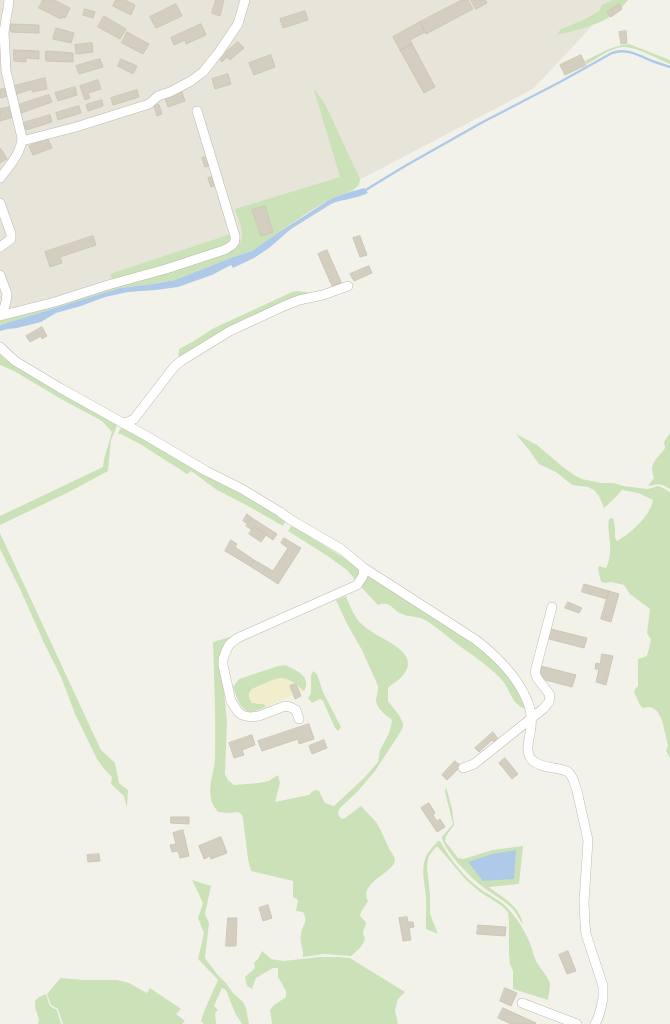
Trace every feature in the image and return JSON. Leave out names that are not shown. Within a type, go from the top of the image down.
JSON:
[{"type":"street","points":[[0,178],[17,155],[22,145],[22,138],[6,71],[4,32],[9,0]]},
{"type":"street","points":[[22,141],[76,128],[149,104],[158,96],[170,92],[191,81],[203,72],[238,24],[245,0]]},
{"type":"street","points":[[1,316],[55,302],[166,269],[232,246],[236,241],[235,236],[197,111]]},
{"type":"street","points":[[0,203],[11,234],[11,239],[0,247]]},
{"type":"street","points":[[0,275],[7,294],[1,316]]},
{"type":"street","points":[[122,423],[134,419],[174,367],[181,361],[224,335],[284,306],[299,300],[323,295],[348,286]]},
{"type":"street","points":[[0,348],[15,361],[206,471],[242,489],[341,549],[364,568],[464,632],[490,651],[511,674],[519,686],[530,709],[531,727],[527,751],[533,761],[538,764],[567,771],[573,779],[578,791],[588,840],[584,902],[586,934],[603,986],[601,1008],[595,1024]]},
{"type":"street","points":[[299,719],[296,710],[290,706],[285,706],[259,716],[242,715],[238,712],[231,701],[223,665],[226,649],[232,642],[242,636],[357,585],[363,576],[364,568]]},
{"type":"street","points":[[464,768],[474,764],[543,709],[549,702],[550,695],[537,678],[535,672],[552,608]]},
{"type":"street","points":[[522,1003],[577,1024]]},
{"type":"shaded area","points":[[0,0],[629,0],[609,8],[533,89],[174,277],[0,321]]},
{"type":"green space","points":[[613,0],[628,0],[615,14],[598,23],[557,35],[560,30],[585,19],[599,11],[602,5]]},
{"type":"green space","points":[[629,44],[670,60],[670,64],[641,51],[623,47],[609,51],[587,64],[585,61],[611,48]]},
{"type":"green space","points":[[314,90],[325,104],[360,179],[359,185],[352,191],[329,200],[310,211],[252,251],[175,280],[120,288],[0,325],[0,318],[234,249],[239,245],[242,236],[242,230],[235,209],[340,177]]},
{"type":"green space","points":[[228,235],[232,235],[232,240],[226,247],[114,280],[110,274]]},
{"type":"green space","points":[[330,288],[178,360],[179,349],[214,328],[292,292],[297,291],[313,293]]},
{"type":"green space","points":[[0,354],[18,367],[116,423],[117,426],[111,440],[108,471],[69,492],[0,525],[0,516],[103,467],[112,432],[102,421],[14,371],[0,365]]},
{"type":"green space","points":[[123,427],[243,492],[286,521],[283,526],[217,490],[191,471],[187,474],[140,444],[121,434],[118,434],[120,429]]},
{"type":"green space","points":[[670,433],[670,489],[659,484],[648,486],[654,478],[652,473],[653,464],[665,448],[664,442]]},
{"type":"green space","points":[[516,434],[537,445],[563,467],[582,479],[648,489],[658,486],[670,492],[670,758],[666,751],[668,746],[662,720],[657,711],[653,708],[643,708],[640,705],[634,692],[638,686],[638,659],[647,656],[651,640],[647,633],[650,609],[630,594],[624,585],[611,582],[601,582],[598,569],[599,566],[606,568],[610,557],[608,529],[609,519],[613,518],[615,537],[617,541],[639,524],[648,512],[653,500],[638,493],[622,490],[604,508],[599,496],[594,490],[588,487],[572,485],[556,472],[539,464]]},
{"type":"green space","points":[[292,525],[355,565],[359,574],[356,584],[353,577],[347,570],[288,531]]},
{"type":"green space","points":[[0,533],[101,750],[115,763],[119,783],[128,790],[127,808],[124,796],[111,784],[112,777],[97,759],[75,714],[61,677],[0,549]]},
{"type":"green space","points":[[370,576],[482,648],[511,679],[523,700],[526,709],[517,704],[504,683],[496,674],[431,624],[423,619],[402,614],[389,605],[378,605],[361,587],[367,577]]},
{"type":"green space","points":[[346,596],[357,619],[369,630],[399,649],[407,657],[408,662],[407,668],[402,676],[388,688],[388,701],[399,715],[403,723],[403,727],[375,771],[338,812],[342,819],[361,806],[378,825],[395,861],[389,870],[377,879],[368,889],[366,895],[368,901],[360,916],[366,922],[363,932],[365,940],[357,951],[351,956],[324,954],[303,957],[301,937],[305,915],[303,912],[296,911],[298,900],[293,897],[293,881],[251,871],[243,818],[241,814],[238,812],[218,812],[211,801],[210,789],[215,759],[213,642],[240,634],[235,636],[222,670],[227,721],[225,774],[228,780],[234,785],[259,783],[269,781],[278,775],[280,783],[275,802],[309,795],[316,790],[319,791],[325,803],[334,806],[364,778],[378,762],[380,750],[389,733],[392,720],[381,711],[377,705],[376,699],[378,686],[362,650],[346,622],[336,600]]},
{"type":"green space","points":[[285,665],[296,670],[305,678],[306,687],[304,691],[289,680],[283,679],[273,681],[252,689],[257,704],[264,704],[266,707],[253,712],[245,710],[238,701],[233,687],[239,679]]},
{"type":"green space","points":[[313,671],[317,674],[323,692],[341,727],[338,731],[335,728],[323,701],[320,699],[312,703],[308,698],[311,694],[311,676]]},
{"type":"green space","points":[[446,787],[452,808],[454,825],[446,836],[445,841],[458,858],[463,859],[493,850],[523,846],[519,884],[489,887],[515,908],[519,913],[523,925],[511,907],[472,878],[447,849],[442,837],[453,824],[445,792]]},
{"type":"green space","points":[[438,841],[440,841],[462,873],[479,888],[508,908],[519,922],[530,943],[536,961],[549,982],[550,987],[548,1000],[513,989],[513,971],[510,964],[509,955],[508,912],[466,880],[438,847],[436,847],[428,858],[427,867],[430,913],[438,934],[426,929],[426,901],[423,874],[424,864],[427,854]]},
{"type":"green space","points":[[192,880],[211,886],[205,914],[209,923],[205,958],[233,993],[243,1002],[246,1008],[249,1024],[242,1024],[235,1013],[226,990],[222,988],[214,1006],[218,1010],[215,1013],[216,1024],[204,1024],[201,1021],[218,980],[198,959],[204,933],[198,918],[203,903]]},
{"type":"green space","points":[[262,951],[271,959],[283,961],[320,957],[350,958],[405,992],[398,999],[395,1010],[398,1024],[272,1024],[270,1010],[274,1005],[286,997],[286,991],[278,977],[278,968],[273,968],[256,978],[252,989],[247,986],[245,977],[255,968],[254,963]]},
{"type":"green space","points":[[61,978],[117,980],[129,983],[147,993],[150,988],[181,1009],[176,1014],[185,1021],[182,1024],[63,1024],[58,1009],[51,1005],[47,994]]},
{"type":"green space","points":[[46,994],[50,1006],[57,1010],[61,1024],[38,1024],[39,1020],[35,1007],[35,1001],[39,997]]},
{"type":"sand","points":[[280,678],[284,678],[296,684],[304,691],[266,707],[264,704],[252,703],[249,693],[252,689]]},
{"type":"water","points":[[364,188],[368,193],[359,197],[331,204],[291,229],[269,248],[254,258],[233,268],[231,265],[212,275],[178,287],[128,292],[105,297],[56,313],[41,322],[0,331],[0,325],[120,288],[175,280],[252,251],[329,200]]},
{"type":"water","points":[[516,850],[514,879],[483,881],[468,862],[492,854]]},
{"type":"building","points":[[43,0],[54,0],[70,8],[65,18],[63,17],[61,19],[39,8]]},
{"type":"building","points":[[116,0],[125,0],[135,5],[131,15],[113,6]]},
{"type":"building","points":[[216,0],[224,0],[220,16],[212,13]]},
{"type":"building","points":[[462,0],[468,0],[473,9],[426,34],[420,22]]},
{"type":"building","points":[[471,0],[485,0],[487,3],[476,9]]},
{"type":"building","points":[[176,4],[182,16],[156,28],[150,17]]},
{"type":"building","points":[[619,4],[622,9],[611,17],[607,12]]},
{"type":"building","points":[[85,9],[95,12],[93,18],[83,15]]},
{"type":"building","points":[[305,11],[308,20],[283,28],[280,19]]},
{"type":"building","points":[[104,16],[126,29],[120,39],[98,27]]},
{"type":"building","points":[[420,22],[425,32],[410,40],[412,44],[400,50],[393,37]]},
{"type":"building","points":[[11,24],[39,25],[39,33],[11,32]]},
{"type":"building","points":[[201,24],[206,35],[186,44],[185,40],[174,45],[171,38]]},
{"type":"building","points":[[56,28],[74,33],[71,43],[53,39]]},
{"type":"building","points":[[626,31],[627,43],[621,44],[619,32]]},
{"type":"building","points":[[127,32],[149,44],[143,54],[122,43]]},
{"type":"building","points":[[238,42],[244,48],[230,60],[227,57],[222,62],[219,58]]},
{"type":"building","points":[[92,43],[93,52],[76,54],[75,45]]},
{"type":"building","points":[[412,44],[435,87],[424,93],[400,50]]},
{"type":"building","points":[[14,50],[39,51],[39,59],[26,58],[26,62],[14,61]]},
{"type":"building","points":[[46,51],[73,53],[73,62],[46,61]]},
{"type":"building","points":[[271,55],[275,67],[254,75],[249,63]]},
{"type":"building","points":[[581,55],[586,65],[565,75],[560,65]]},
{"type":"building","points":[[100,59],[103,67],[79,74],[76,66]]},
{"type":"building","points":[[121,59],[137,66],[133,74],[118,66]]},
{"type":"building","points":[[228,74],[231,84],[215,89],[212,79]]},
{"type":"building","points":[[45,78],[47,89],[32,92],[32,89],[16,94],[14,86]]},
{"type":"building","points":[[98,80],[101,89],[88,93],[90,98],[85,100],[80,86]]},
{"type":"building","points":[[75,87],[77,95],[58,101],[55,93]]},
{"type":"building","points":[[6,88],[8,96],[0,98],[0,90]]},
{"type":"building","points":[[137,90],[139,97],[113,105],[111,98]]},
{"type":"building","points":[[182,92],[185,101],[168,107],[165,98]]},
{"type":"building","points":[[49,95],[52,102],[21,113],[18,105]]},
{"type":"building","points":[[102,100],[103,106],[88,111],[86,105]]},
{"type":"building","points":[[159,105],[162,114],[157,116],[154,106]]},
{"type":"building","points":[[79,106],[81,113],[58,120],[56,113]]},
{"type":"building","points":[[10,107],[13,117],[0,121],[0,109]]},
{"type":"building","points":[[50,115],[52,122],[26,130],[23,123]]},
{"type":"building","points":[[48,139],[52,148],[33,155],[29,146]]},
{"type":"building","points":[[0,149],[7,159],[0,163]]},
{"type":"building","points":[[206,157],[209,166],[205,167],[202,158]]},
{"type":"building","points":[[212,177],[215,186],[211,187],[208,178]]},
{"type":"building","points":[[265,206],[273,232],[261,236],[252,210]]},
{"type":"building","points":[[93,236],[96,245],[60,257],[62,263],[50,267],[45,252]]},
{"type":"building","points":[[360,236],[367,255],[360,257],[353,238]]},
{"type":"building","points":[[327,250],[342,284],[333,288],[318,254]]},
{"type":"building","points":[[369,266],[372,273],[354,281],[350,274]]},
{"type":"building","points":[[42,327],[47,336],[42,339],[41,336],[30,342],[26,336]]},
{"type":"building","points":[[247,514],[252,518],[248,524],[243,521]]},
{"type":"building","points":[[252,518],[277,534],[273,540],[254,527],[252,530],[246,526]]},
{"type":"building","points":[[254,527],[266,535],[261,542],[249,534]]},
{"type":"building","points":[[284,538],[301,548],[278,584],[250,566],[254,560],[273,571],[288,548],[281,543]]},
{"type":"building","points":[[231,540],[237,544],[235,547],[254,560],[250,566],[225,551]]},
{"type":"building","points":[[584,584],[609,591],[607,599],[582,592]]},
{"type":"building","points":[[609,591],[619,594],[611,622],[601,619]]},
{"type":"building","points":[[568,602],[582,608],[579,613],[565,608]]},
{"type":"building","points":[[551,629],[587,638],[584,648],[549,639]]},
{"type":"building","points":[[602,654],[613,656],[606,685],[596,682],[599,669],[595,669],[596,663],[600,664]]},
{"type":"building","points":[[541,666],[576,675],[572,687],[538,678]]},
{"type":"building","points":[[296,684],[301,696],[295,699],[290,686]]},
{"type":"building","points":[[309,724],[314,739],[299,744],[298,739],[262,751],[258,741]]},
{"type":"building","points":[[493,732],[498,739],[495,743],[492,740],[479,752],[475,748]]},
{"type":"building","points":[[252,735],[255,745],[242,750],[244,755],[234,758],[229,743]]},
{"type":"building","points":[[324,740],[327,748],[312,754],[309,746]]},
{"type":"building","points":[[505,758],[518,774],[512,779],[499,763]]},
{"type":"building","points":[[455,761],[461,766],[447,780],[442,775]]},
{"type":"building","points":[[429,803],[435,813],[433,815],[437,821],[440,819],[445,827],[437,832],[421,808]]},
{"type":"building","points":[[171,817],[189,817],[189,824],[171,823]]},
{"type":"building","points":[[183,830],[189,856],[180,858],[178,851],[172,852],[170,845],[176,844],[173,833]]},
{"type":"building","points":[[221,837],[227,853],[211,859],[210,856],[204,859],[199,846]]},
{"type":"building","points":[[99,854],[100,861],[88,862],[87,855]]},
{"type":"building","points":[[268,905],[272,918],[263,921],[259,908]]},
{"type":"building","points":[[407,917],[408,922],[413,922],[414,927],[409,928],[411,940],[403,941],[399,918]]},
{"type":"building","points":[[228,918],[237,918],[236,946],[226,946]]},
{"type":"building","points":[[478,925],[506,927],[505,936],[477,934]]},
{"type":"building","points":[[568,951],[576,971],[567,974],[559,955]]},
{"type":"building","points":[[505,988],[517,993],[511,1006],[500,1001]]},
{"type":"building","points":[[503,1008],[536,1023],[511,1024],[498,1018]]},
{"type":"waterway","points":[[364,191],[481,123],[612,53],[623,51],[628,52],[670,67]]}]
